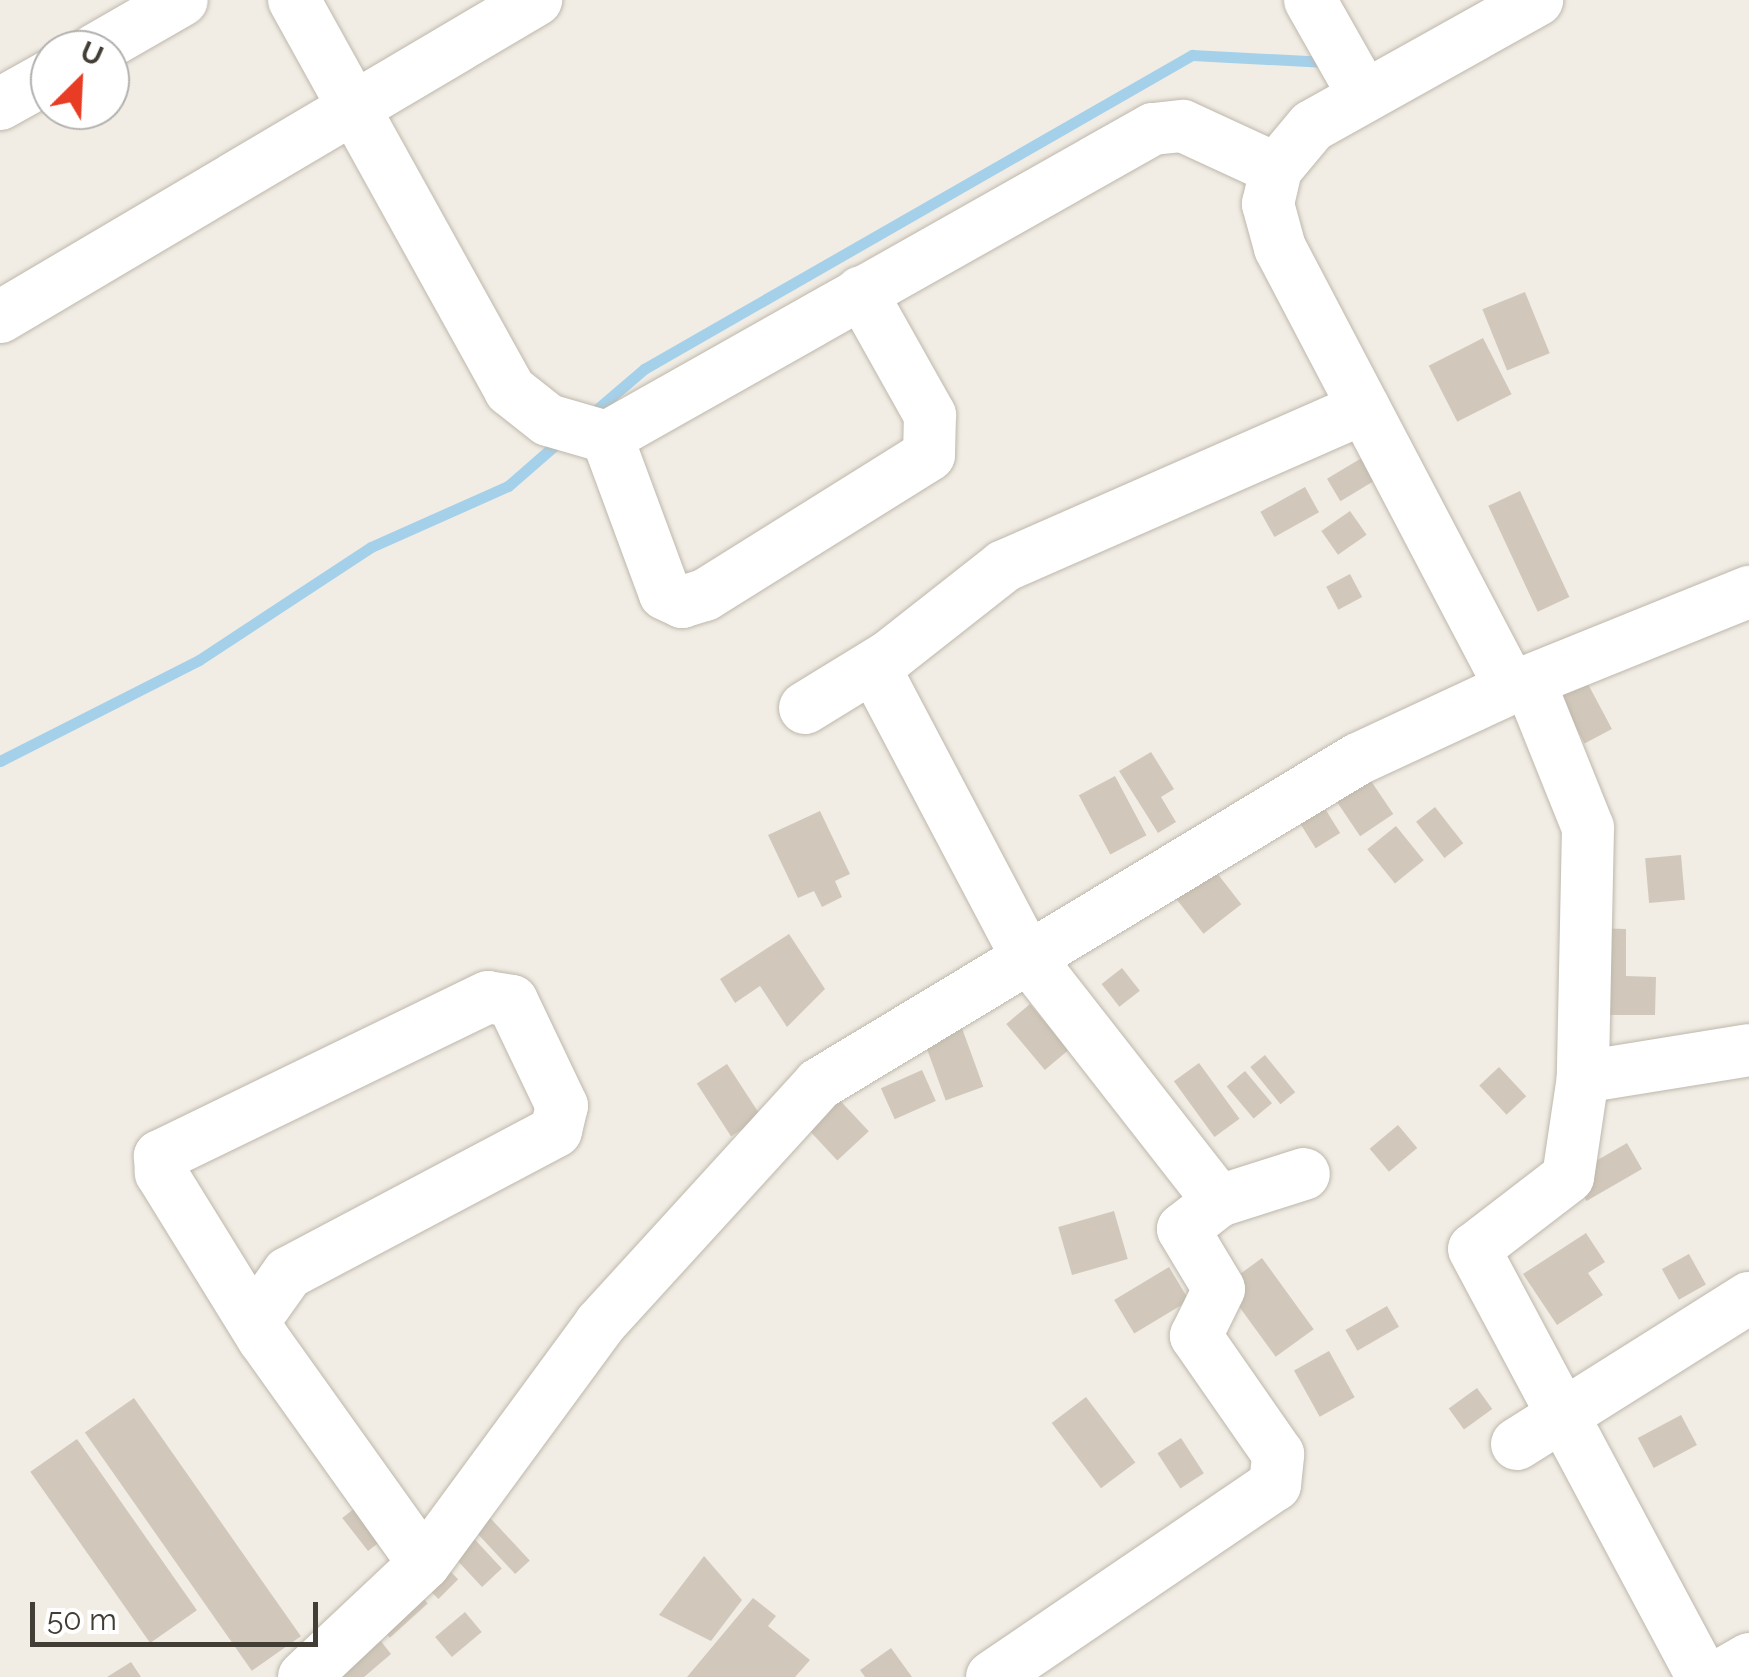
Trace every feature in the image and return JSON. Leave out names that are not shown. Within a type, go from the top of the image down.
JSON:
[{"type":"street","points":[[130,30],[182,0]]},
{"type":"street","points":[[294,0],[510,390],[548,420],[606,437],[1153,129],[1183,126],[1276,169]]},
{"type":"street","points":[[0,317],[536,0]]},
{"type":"street","points":[[1310,0],[1362,92]]},
{"type":"street","points":[[1537,0],[1362,92],[1312,126],[1276,169],[1269,220],[1364,408],[1520,684],[1588,828],[1582,1077],[1568,1177],[1474,1248],[1703,1677]]},
{"type":"street","points":[[0,104],[30,87]]},
{"type":"street","points":[[606,437],[665,594],[682,602],[706,596],[929,454],[930,414],[861,292]]},
{"type":"street","points":[[805,708],[874,667],[1004,566],[1364,408]]},
{"type":"street","points":[[304,1677],[424,1564],[600,1324],[819,1084],[1026,954],[1358,760],[1520,684],[1749,592]]},
{"type":"street","points":[[874,667],[1026,954],[1219,1201]]},
{"type":"street","points":[[256,1318],[288,1273],[556,1131],[562,1106],[512,1001],[488,997],[160,1156],[161,1174],[256,1318],[424,1564]]},
{"type":"street","points":[[1582,1077],[1749,1050]]},
{"type":"street","points":[[992,1677],[1275,1484],[1278,1454],[1196,1336],[1220,1289],[1183,1229],[1219,1201],[1304,1174]]},
{"type":"street","points":[[1517,1444],[1749,1298]]},
{"type":"street","points":[[1718,1677],[1749,1659]]},
{"type":"building","points":[[1525,292],[1550,353],[1507,370],[1482,309]]},
{"type":"building","points":[[1483,338],[1512,394],[1457,422],[1429,366]]},
{"type":"building","points":[[1375,450],[1388,472],[1340,501],[1327,479]]},
{"type":"building","points":[[1305,487],[1319,512],[1274,537],[1260,512]]},
{"type":"building","points":[[1520,491],[1569,597],[1538,612],[1488,506]]},
{"type":"building","points":[[1350,511],[1367,535],[1338,555],[1321,531]]},
{"type":"building","points":[[1350,574],[1362,597],[1338,610],[1326,587]]},
{"type":"building","points":[[1580,669],[1612,729],[1585,744],[1553,684]]},
{"type":"building","points":[[1151,752],[1174,789],[1161,797],[1176,822],[1158,833],[1119,771]]},
{"type":"building","points":[[1367,775],[1393,814],[1360,836],[1334,797]]},
{"type":"building","points":[[1115,776],[1146,835],[1110,854],[1079,795]]},
{"type":"building","points":[[1319,799],[1340,833],[1316,848],[1294,814]]},
{"type":"building","points":[[1435,807],[1463,843],[1444,858],[1416,822]]},
{"type":"building","points":[[820,811],[850,874],[835,881],[842,897],[822,907],[814,891],[798,898],[768,835]]},
{"type":"building","points":[[1396,826],[1424,860],[1395,883],[1367,849]]},
{"type":"building","points":[[1681,855],[1685,900],[1649,903],[1645,858]]},
{"type":"building","points":[[1213,868],[1241,904],[1203,934],[1175,898]]},
{"type":"building","points":[[1594,928],[1626,929],[1626,976],[1656,977],[1655,1015],[1593,1015]]},
{"type":"building","points":[[789,934],[825,989],[787,1027],[760,986],[735,1003],[720,979]]},
{"type":"building","points":[[1122,968],[1140,991],[1119,1007],[1102,984]]},
{"type":"building","points":[[1030,1004],[1069,1050],[1045,1070],[1006,1024]]},
{"type":"building","points":[[959,1020],[983,1087],[946,1100],[921,1034]]},
{"type":"building","points":[[1265,1055],[1295,1092],[1280,1104],[1250,1067]]},
{"type":"building","points":[[1199,1063],[1240,1119],[1214,1137],[1174,1081]]},
{"type":"building","points":[[727,1064],[761,1117],[731,1136],[697,1084]]},
{"type":"building","points":[[1499,1067],[1526,1096],[1507,1115],[1479,1085]]},
{"type":"building","points":[[922,1070],[936,1101],[895,1119],[881,1088]]},
{"type":"building","points":[[1245,1071],[1272,1103],[1254,1119],[1227,1086]]},
{"type":"building","points":[[834,1094],[869,1131],[837,1161],[803,1123]]},
{"type":"building","points":[[1398,1125],[1417,1148],[1389,1172],[1370,1149]]},
{"type":"building","points":[[1627,1143],[1642,1169],[1587,1201],[1572,1175]]},
{"type":"building","points":[[1114,1211],[1128,1259],[1072,1275],[1058,1227]]},
{"type":"building","points":[[1586,1233],[1605,1262],[1588,1273],[1603,1295],[1557,1325],[1523,1274]]},
{"type":"building","points":[[1689,1254],[1706,1285],[1679,1300],[1662,1269]]},
{"type":"building","points":[[1262,1258],[1314,1329],[1276,1357],[1224,1286]]},
{"type":"building","points":[[1169,1267],[1189,1300],[1134,1333],[1114,1300]]},
{"type":"building","points":[[1387,1306],[1399,1327],[1357,1351],[1345,1330]]},
{"type":"building","points":[[1329,1351],[1355,1397],[1320,1417],[1294,1370]]},
{"type":"building","points":[[1477,1388],[1492,1409],[1464,1430],[1449,1409]]},
{"type":"building","points":[[1086,1397],[1135,1462],[1101,1488],[1052,1423]]},
{"type":"building","points":[[134,1398],[301,1636],[252,1671],[85,1432]]},
{"type":"building","points":[[1681,1415],[1697,1445],[1654,1468],[1638,1438]]},
{"type":"building","points":[[1181,1438],[1204,1473],[1180,1488],[1158,1453]]},
{"type":"building","points":[[77,1439],[197,1610],[150,1643],[30,1472]]},
{"type":"building","points":[[369,1497],[395,1530],[368,1551],[342,1518]]},
{"type":"building","points":[[480,1507],[530,1560],[515,1574],[465,1521]]},
{"type":"building","points":[[465,1529],[502,1568],[482,1587],[445,1547]]},
{"type":"building","points":[[704,1556],[742,1600],[711,1641],[659,1615]]},
{"type":"building","points":[[437,1558],[458,1579],[438,1599],[417,1578]]},
{"type":"building","points":[[411,1585],[428,1604],[390,1638],[373,1619]]},
{"type":"building","points":[[753,1598],[776,1616],[768,1626],[810,1660],[795,1677],[687,1677]]},
{"type":"building","points":[[465,1612],[482,1632],[452,1657],[435,1637]]},
{"type":"building","points":[[372,1630],[391,1654],[364,1677],[332,1677]]},
{"type":"building","points":[[891,1648],[912,1677],[865,1677],[860,1670]]},
{"type":"building","points":[[131,1662],[141,1677],[107,1677]]},
{"type":"waterway","points":[[588,417],[644,369],[1192,55],[1327,62]]},
{"type":"waterway","points":[[0,761],[199,660],[371,547],[508,486],[562,439]]}]
